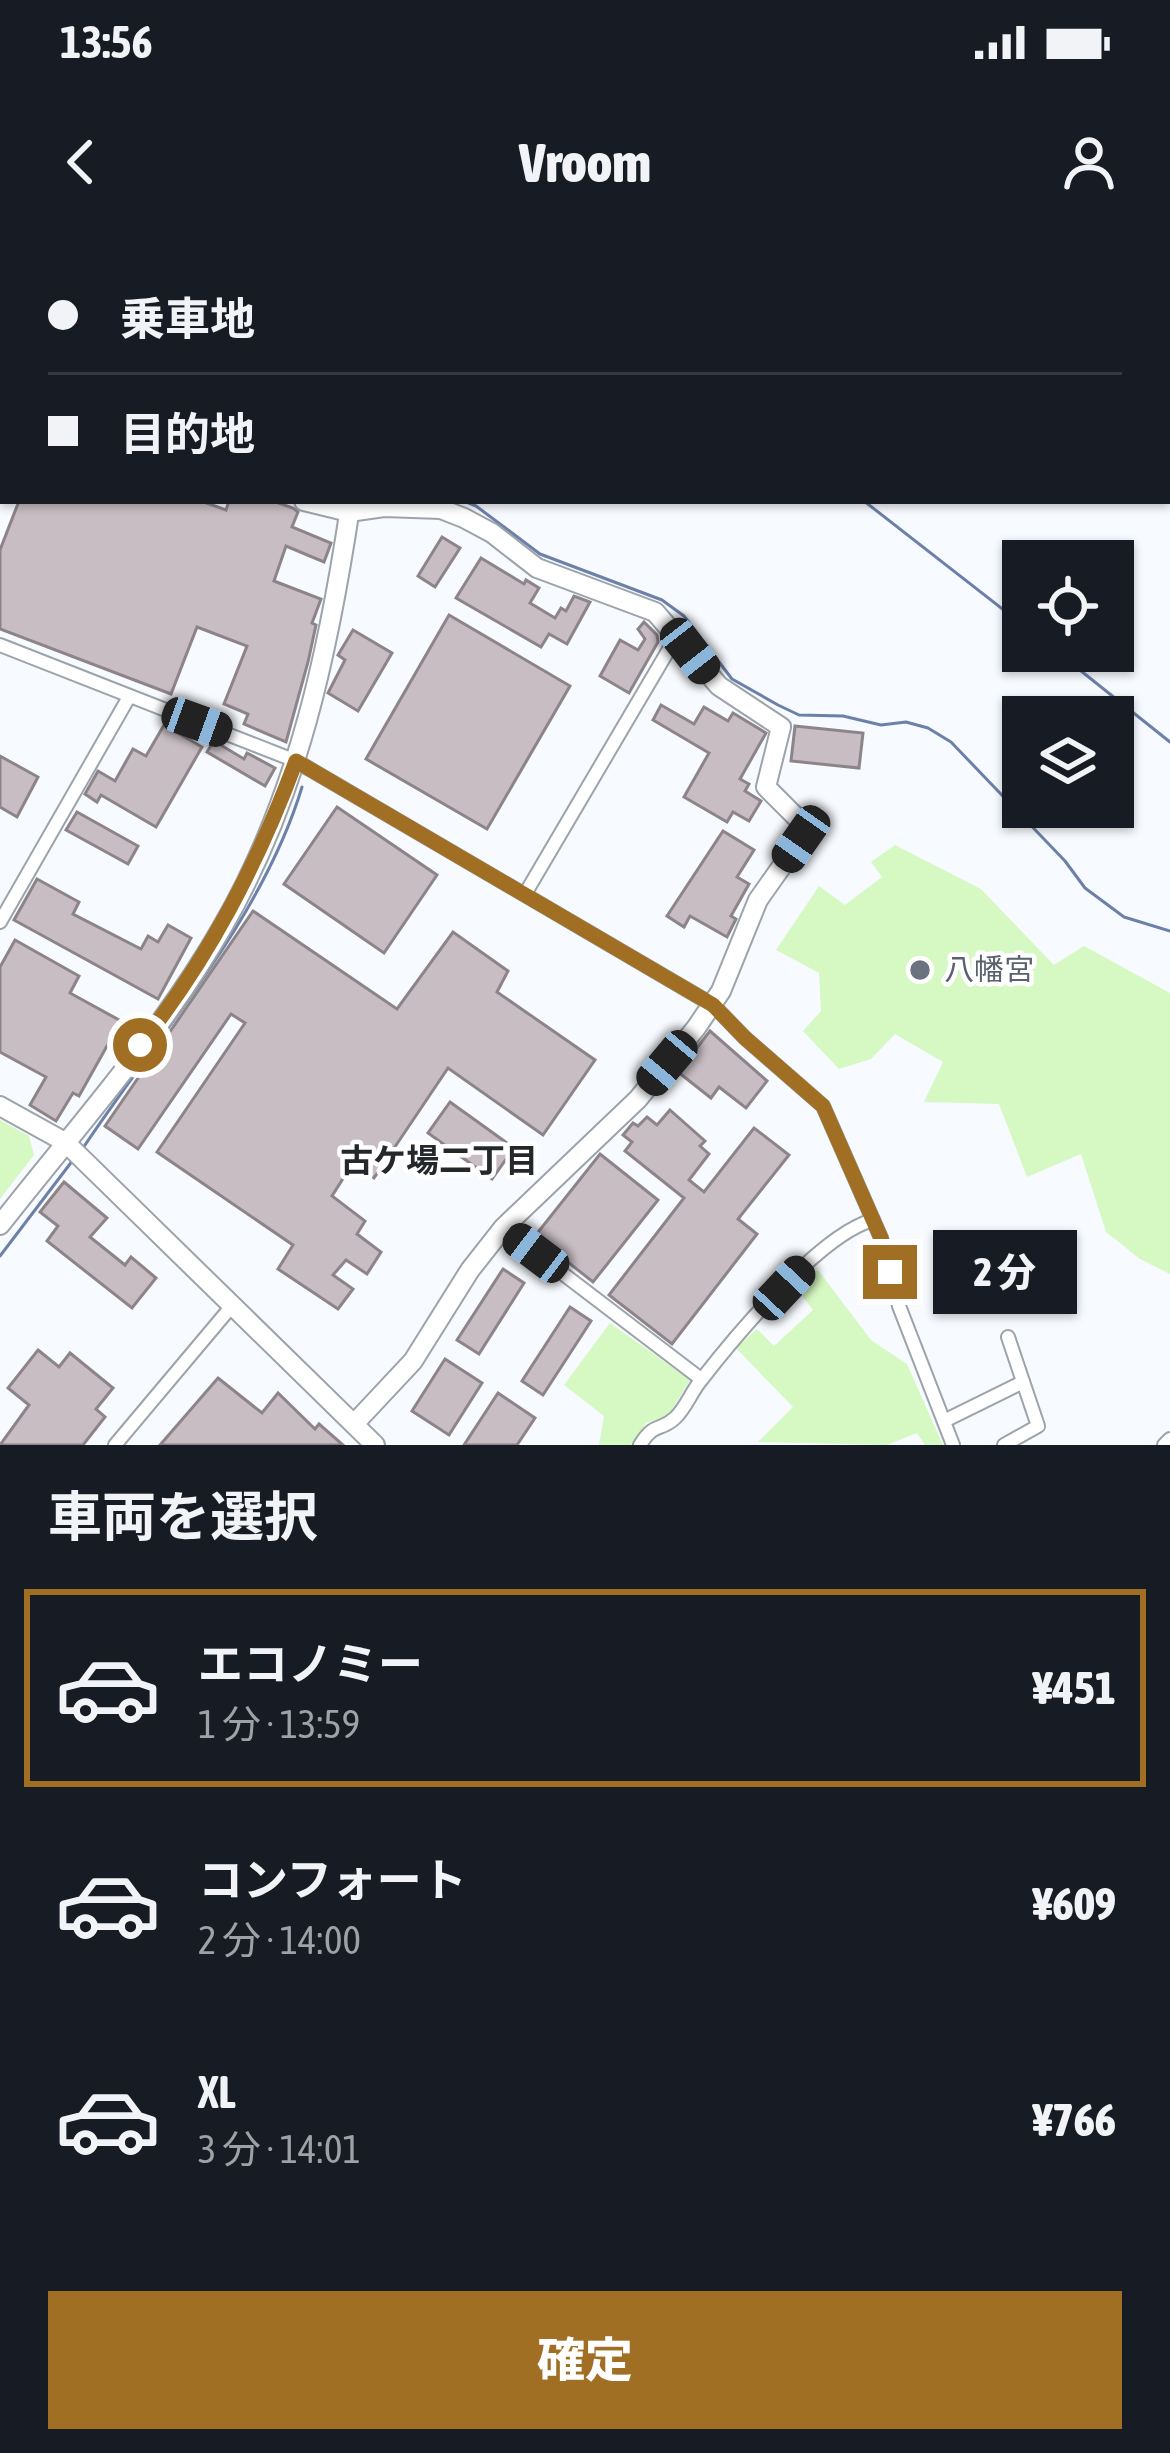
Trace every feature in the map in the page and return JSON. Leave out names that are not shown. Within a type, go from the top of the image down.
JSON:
[{"type":"street","points":[[0,1106],[65,1142],[362,1437],[470,1270],[503,1228],[638,1099],[713,1005],[758,900],[801,839],[802,823],[766,787],[781,727],[719,686],[655,612],[536,568],[492,533],[452,514],[415,507],[350,507],[327,646],[296,761],[268,835],[223,926],[166,1013],[65,1142],[0,1225]]},
{"type":"street","points":[[525,894],[675,639]]},
{"type":"street","points":[[0,645],[296,761],[713,1005],[823,1106],[881,1238],[899,1306],[953,1445]]},
{"type":"street","points":[[0,922],[129,697]]},
{"type":"street","points":[[640,1445],[651,1427],[674,1420],[701,1379],[749,1324],[833,1238],[873,1220]]},
{"type":"street","points":[[503,1228],[701,1379]]},
{"type":"street","points":[[115,1445],[231,1307]]},
{"type":"street","points":[[1004,1445],[1038,1426],[1008,1337]]},
{"type":"street","points":[[944,1420],[1023,1382]]},
{"type":"green space","points":[[895,845],[981,889],[1054,965],[1084,946],[1170,993],[1170,1274],[1140,1259],[1106,1232],[1081,1154],[1027,1177],[999,1104],[924,1102],[943,1062],[895,1034],[871,1059],[839,1069],[803,1031],[821,1011],[819,973],[776,950],[819,886],[845,905],[882,877],[871,862]]},
{"type":"green space","points":[[0,1120],[29,1136],[34,1155],[0,1199]]},
{"type":"green space","points":[[818,1270],[871,1340],[907,1364],[943,1445],[925,1445],[917,1433],[887,1445],[758,1442],[793,1407],[736,1348],[757,1329],[774,1346],[813,1310],[796,1288]]},
{"type":"green space","points":[[610,1323],[690,1380],[669,1415],[646,1423],[631,1445],[599,1445],[604,1416],[564,1385]]},
{"type":"building","points":[[18,504],[209,504],[226,510],[228,504],[282,504],[293,508],[298,512],[292,527],[331,543],[324,562],[286,546],[274,581],[321,599],[286,742],[244,724],[248,714],[224,704],[247,646],[197,627],[171,694],[0,629],[0,550]]},
{"type":"building","points":[[442,537],[460,548],[435,587],[418,576]]},
{"type":"building","points":[[481,558],[539,588],[530,603],[555,618],[561,608],[566,611],[574,596],[590,602],[567,644],[549,634],[541,647],[456,598]]},
{"type":"building","points":[[449,615],[570,686],[487,829],[366,759]]},
{"type":"building","points":[[644,622],[658,642],[629,693],[600,676],[620,640],[638,650],[645,639],[638,629]]},
{"type":"building","points":[[353,630],[392,653],[358,711],[328,693],[345,660],[338,655]]},
{"type":"building","points":[[661,705],[694,724],[704,707],[728,721],[733,713],[766,733],[740,779],[749,784],[745,791],[761,801],[749,821],[733,812],[727,822],[684,797],[709,753],[653,720]]},
{"type":"building","points":[[164,725],[202,747],[156,827],[101,795],[97,802],[85,794],[98,771],[115,781],[133,749],[146,756]]},
{"type":"building","points":[[795,726],[863,733],[859,768],[791,761]]},
{"type":"building","points":[[214,741],[244,759],[247,753],[275,768],[265,786],[207,752]]},
{"type":"building","points":[[0,756],[38,777],[17,817],[0,807]]},
{"type":"building","points":[[337,807],[437,875],[384,953],[284,884]]},
{"type":"building","points":[[77,812],[138,846],[128,864],[66,830]]},
{"type":"building","points":[[723,831],[754,850],[737,877],[749,884],[731,916],[736,919],[727,937],[690,916],[684,927],[667,916]]},
{"type":"building","points":[[37,879],[79,902],[73,914],[141,949],[148,936],[158,942],[168,925],[191,938],[158,999],[14,920]]},
{"type":"building","points":[[253,911],[397,1009],[453,932],[508,971],[497,992],[595,1060],[543,1135],[448,1068],[374,1178],[353,1163],[332,1196],[365,1221],[357,1234],[381,1252],[367,1274],[346,1260],[333,1275],[353,1289],[338,1309],[278,1269],[293,1245],[157,1152],[245,1023],[231,1014],[138,1149],[105,1126]]},
{"type":"building","points":[[15,940],[79,976],[70,993],[121,1021],[79,1096],[73,1093],[56,1121],[30,1105],[46,1077],[0,1052],[0,967]]},
{"type":"building","points":[[710,1031],[767,1081],[746,1108],[719,1087],[711,1098],[678,1072]]},
{"type":"building","points":[[450,1102],[514,1148],[492,1179],[428,1133]]},
{"type":"building","points":[[670,1110],[705,1141],[700,1146],[709,1154],[689,1180],[704,1192],[754,1128],[789,1155],[738,1219],[757,1234],[672,1344],[609,1295],[684,1198],[625,1151],[632,1142],[623,1135],[633,1123],[638,1126],[647,1117],[657,1125]]},
{"type":"building","points":[[600,1154],[658,1200],[593,1282],[535,1236]]},
{"type":"building","points":[[64,1182],[107,1218],[90,1237],[125,1265],[131,1257],[156,1278],[132,1308],[47,1241],[58,1226],[40,1212]]},
{"type":"building","points":[[503,1269],[524,1283],[479,1354],[457,1340]]},
{"type":"building","points":[[570,1307],[591,1321],[543,1395],[522,1381]]},
{"type":"building","points":[[38,1350],[59,1367],[70,1353],[113,1388],[96,1409],[105,1417],[83,1445],[0,1445],[29,1405],[8,1388]]},
{"type":"building","points":[[445,1359],[482,1383],[449,1435],[412,1411]]},
{"type":"building","points":[[218,1378],[262,1413],[278,1393],[315,1429],[319,1424],[343,1445],[160,1445]]},
{"type":"building","points":[[498,1393],[535,1418],[517,1445],[464,1445]]},
{"type":"waterway","points":[[471,504],[540,554],[662,600],[684,616],[732,679],[778,705],[799,715],[843,716],[881,725],[906,722],[951,742],[1085,888],[1124,917],[1170,931]]},
{"type":"waterway","points":[[868,504],[1002,609]]},
{"type":"waterway","points":[[1082,672],[1170,742]]},
{"type":"waterway","points":[[83,1148],[235,929],[262,882],[302,787]]},
{"type":"waterway","points":[[0,1256],[73,1160]]},
{"type":"place","name":"八幡宮","points":[[920,970]]},
{"type":"district","name":"古ケ場二丁目","points":[[439,1160]]},
{"type":"route","points":[[140,1045],[223,926],[268,835],[296,761],[713,1005],[823,1106],[881,1238],[890,1272]]}]
